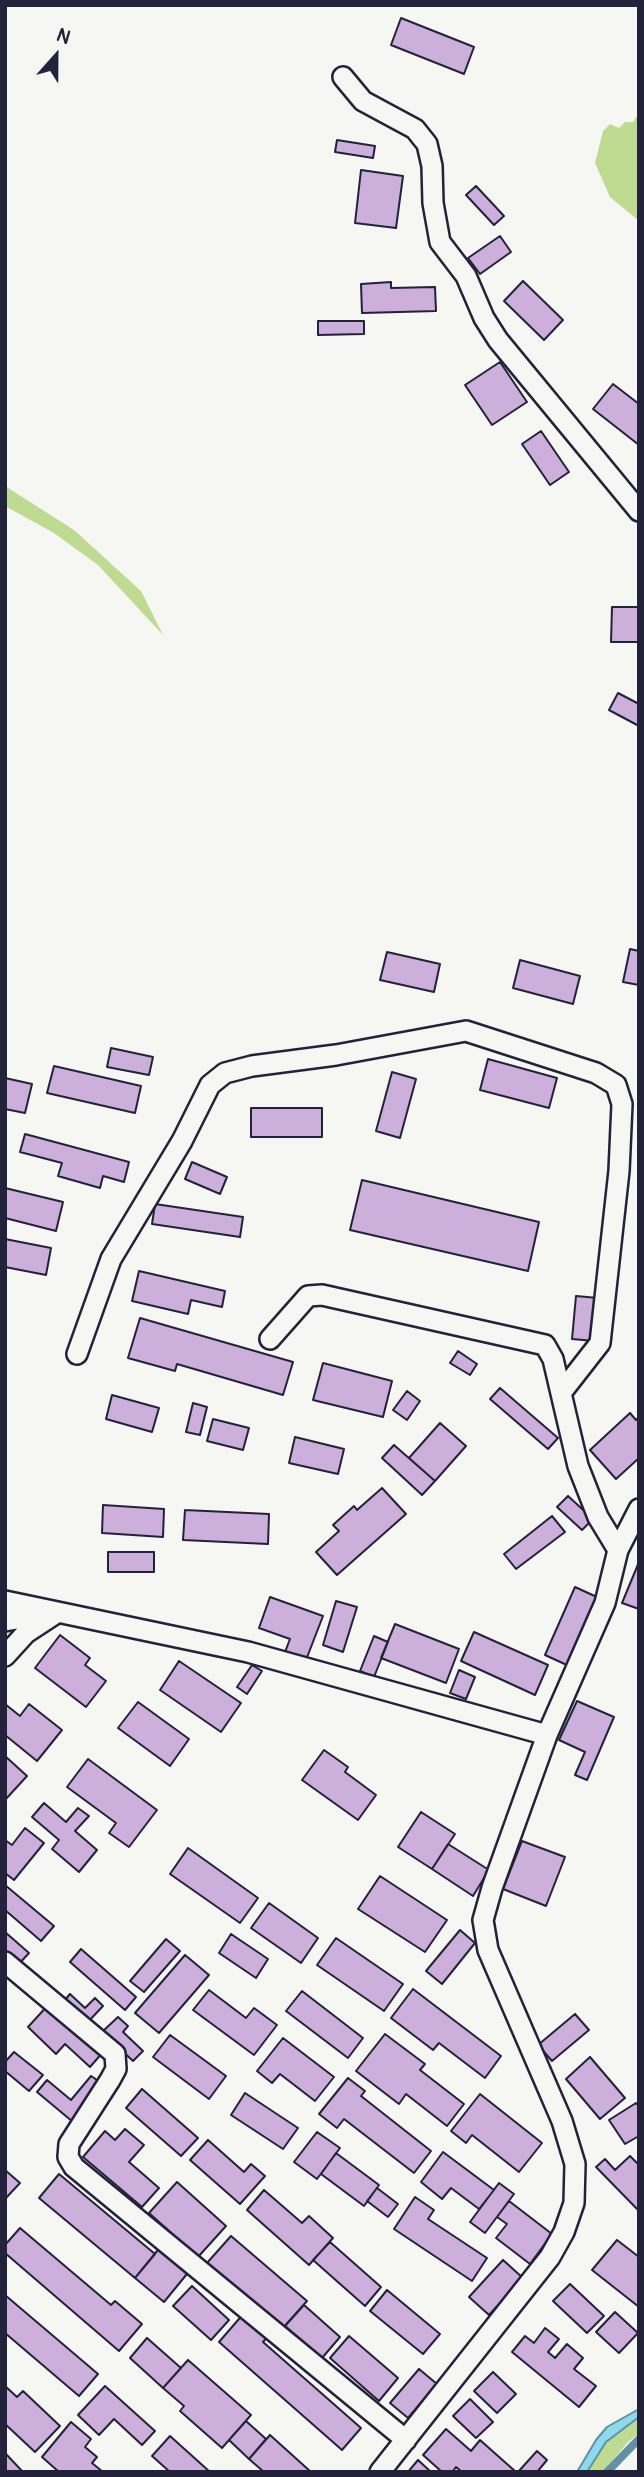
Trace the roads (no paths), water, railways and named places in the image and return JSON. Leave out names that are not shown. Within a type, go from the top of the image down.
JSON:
[{"type":"street","points":[[343,77],[363,100],[415,129],[427,144],[440,242],[466,276],[484,318],[498,340],[639,511]]},
{"type":"street","points":[[77,1354],[111,1259],[182,1141],[210,1085],[225,1073],[252,1066],[336,1055],[466,1031],[596,1073],[616,1085],[622,1104],[619,1171],[600,1343],[561,1393]]},
{"type":"street","points":[[270,1339],[308,1296],[322,1295],[545,1345],[552,1359],[578,1466],[598,1517],[618,1550]]},
{"type":"street","points":[[380,2472],[550,2257],[564,2232],[574,2203],[575,2164],[562,2121],[488,1950],[483,1920],[547,1735],[605,1603],[618,1550],[639,1509]]},
{"type":"street","points":[[5,1601],[248,1652],[547,1735]]},
{"type":"street","points":[[5,1621],[58,1612]]},
{"type":"street","points":[[5,1656],[26,1633],[58,1612]]},
{"type":"street","points":[[5,1962],[115,2054],[116,2069],[69,2144],[68,2157],[74,2167],[406,2440]]},
{"type":"water","points":[[639,2409],[639,2417],[606,2442],[587,2472],[577,2472],[607,2427]]},
{"type":"waterway","points":[[607,2472],[639,2439]]}]
